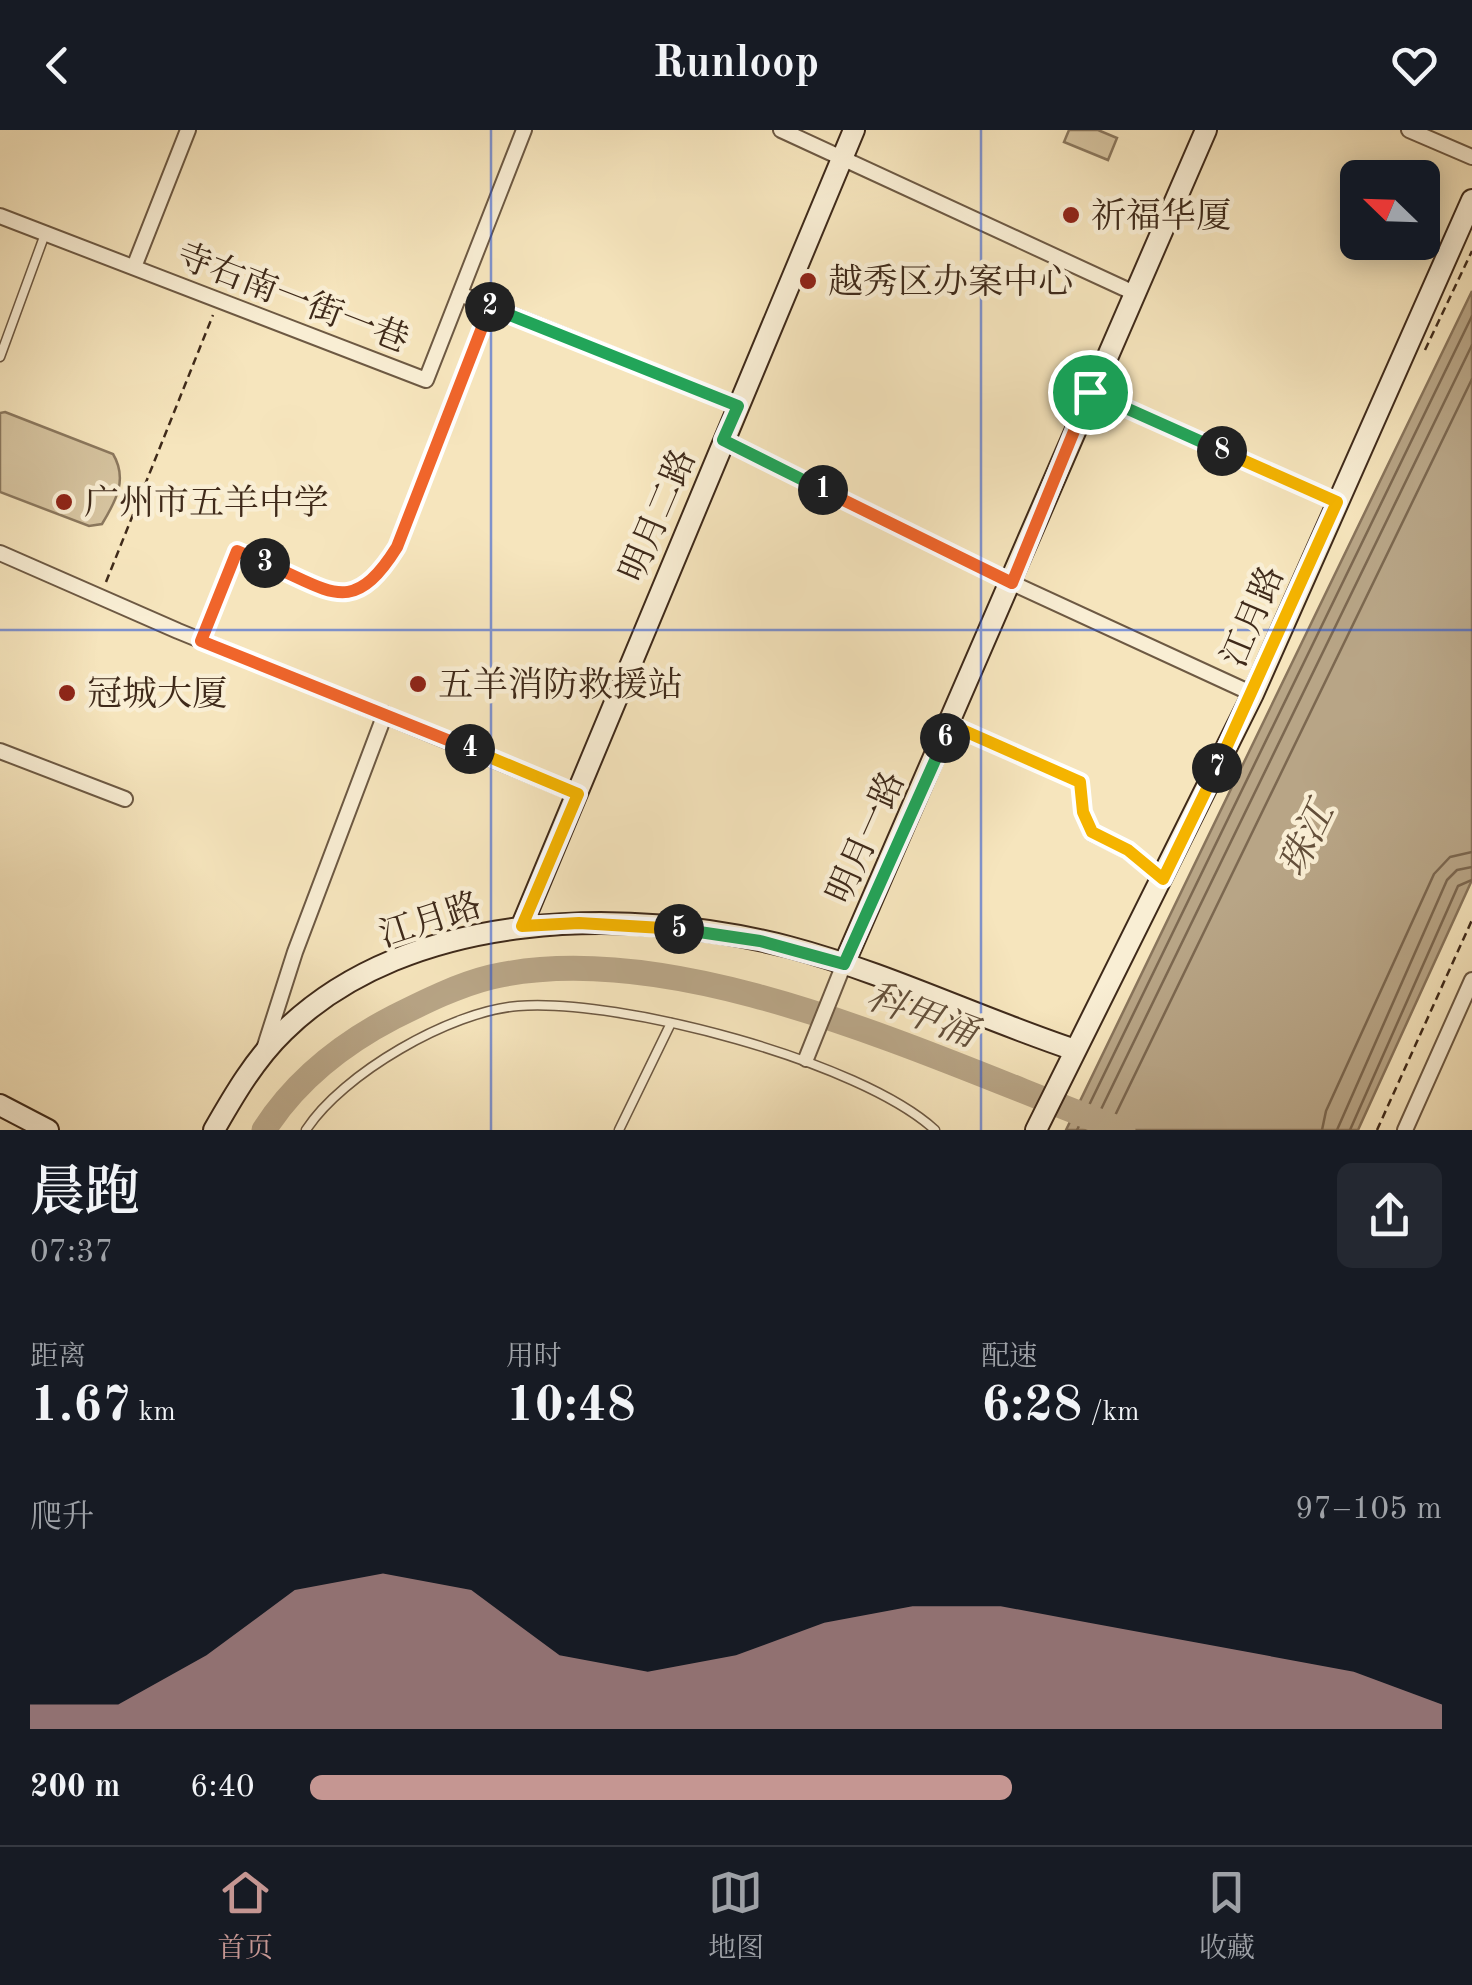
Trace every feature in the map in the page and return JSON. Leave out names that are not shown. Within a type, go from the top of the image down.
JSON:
[{"type":"street","points":[[134,267],[188,130]]},
{"type":"street","name":"寺右南一街一巷","points":[[0,216],[426,380],[524,130]]},
{"type":"street","points":[[782,130],[1132,292]]},
{"type":"street","name":"明月二路","points":[[522,926],[854,130]]},
{"type":"street","name":"明月一路","points":[[844,964],[1012,583],[1132,292],[1206,130]]},
{"type":"street","points":[[1409,130],[1472,157]]},
{"type":"street","name":"江月路","points":[[1036,1130],[1253,694],[1472,200]]},
{"type":"street","points":[[460,294],[738,406]]},
{"type":"street","points":[[1090,392],[1337,502]]},
{"type":"street","points":[[723,440],[1012,583],[1253,694]]},
{"type":"street","points":[[0,552],[201,641],[578,794]]},
{"type":"street","points":[[262,1054],[295,952],[384,714]]},
{"type":"street","points":[[951,725],[1080,782],[1083,812],[1092,832],[1128,850],[1163,879]]},
{"type":"street","points":[[0,751],[125,798]]},
{"type":"street","name":"江月路","points":[[214,1130],[262,1054],[303,1013],[357,980],[436,946],[522,926],[579,923],[698,931],[775,944],[844,964],[1076,1050]]},
{"type":"street","points":[[806,1059],[844,964]]},
{"type":"street","points":[[1405,1130],[1472,980]]},
{"type":"street","points":[[0,1105],[48,1130]]},
{"type":"lane","points":[[0,357],[45,233]]},
{"type":"lane","points":[[201,641],[237,551],[336,593],[352,594],[382,572],[397,547],[490,306]]},
{"type":"lane","points":[[306,1130],[342,1089],[376,1064],[469,1018],[518,1006],[671,1022],[806,1059],[917,1114],[935,1130]]},
{"type":"lane","points":[[620,1130],[671,1022]]},
{"type":"path","points":[[101,594],[219,300]]},
{"type":"path","points":[[1377,1130],[1472,920]]},
{"type":"shaded area","points":[[1069,130],[1098,130],[1117,138],[1108,160],[1064,142]]},
{"type":"shaded area","points":[[0,413],[113,454],[120,481],[102,524],[89,526],[0,492]]},
{"type":"water","name":"珠江","points":[[1472,291],[1472,880],[1358,1130],[1066,1130]]},
{"type":"waterway","name":"科甲涌","points":[[264,1130],[305,1079],[356,1039],[394,1017],[479,980],[565,968],[645,973],[728,989],[811,1012],[1123,1130]]},
{"type":"place","name":"祈福华厦","points":[[1071,215]]},
{"type":"place","name":"越秀区办案中心","points":[[808,281]]},
{"type":"place","name":"广州市五羊中学","points":[[64,502]]},
{"type":"place","name":"五羊消防救援站","points":[[418,684]]},
{"type":"place","name":"冠城大厦","points":[[67,693]]},
{"type":"route","points":[[490,306],[738,406],[723,440],[1012,583],[1090,392],[1337,502],[1253,694],[1163,879],[1128,850],[1092,832],[1083,812],[1080,782],[951,725],[844,964],[760,941],[698,931],[579,923],[522,926],[578,794],[201,641],[237,551],[336,593],[352,594],[382,572],[397,547],[490,306]]}]
